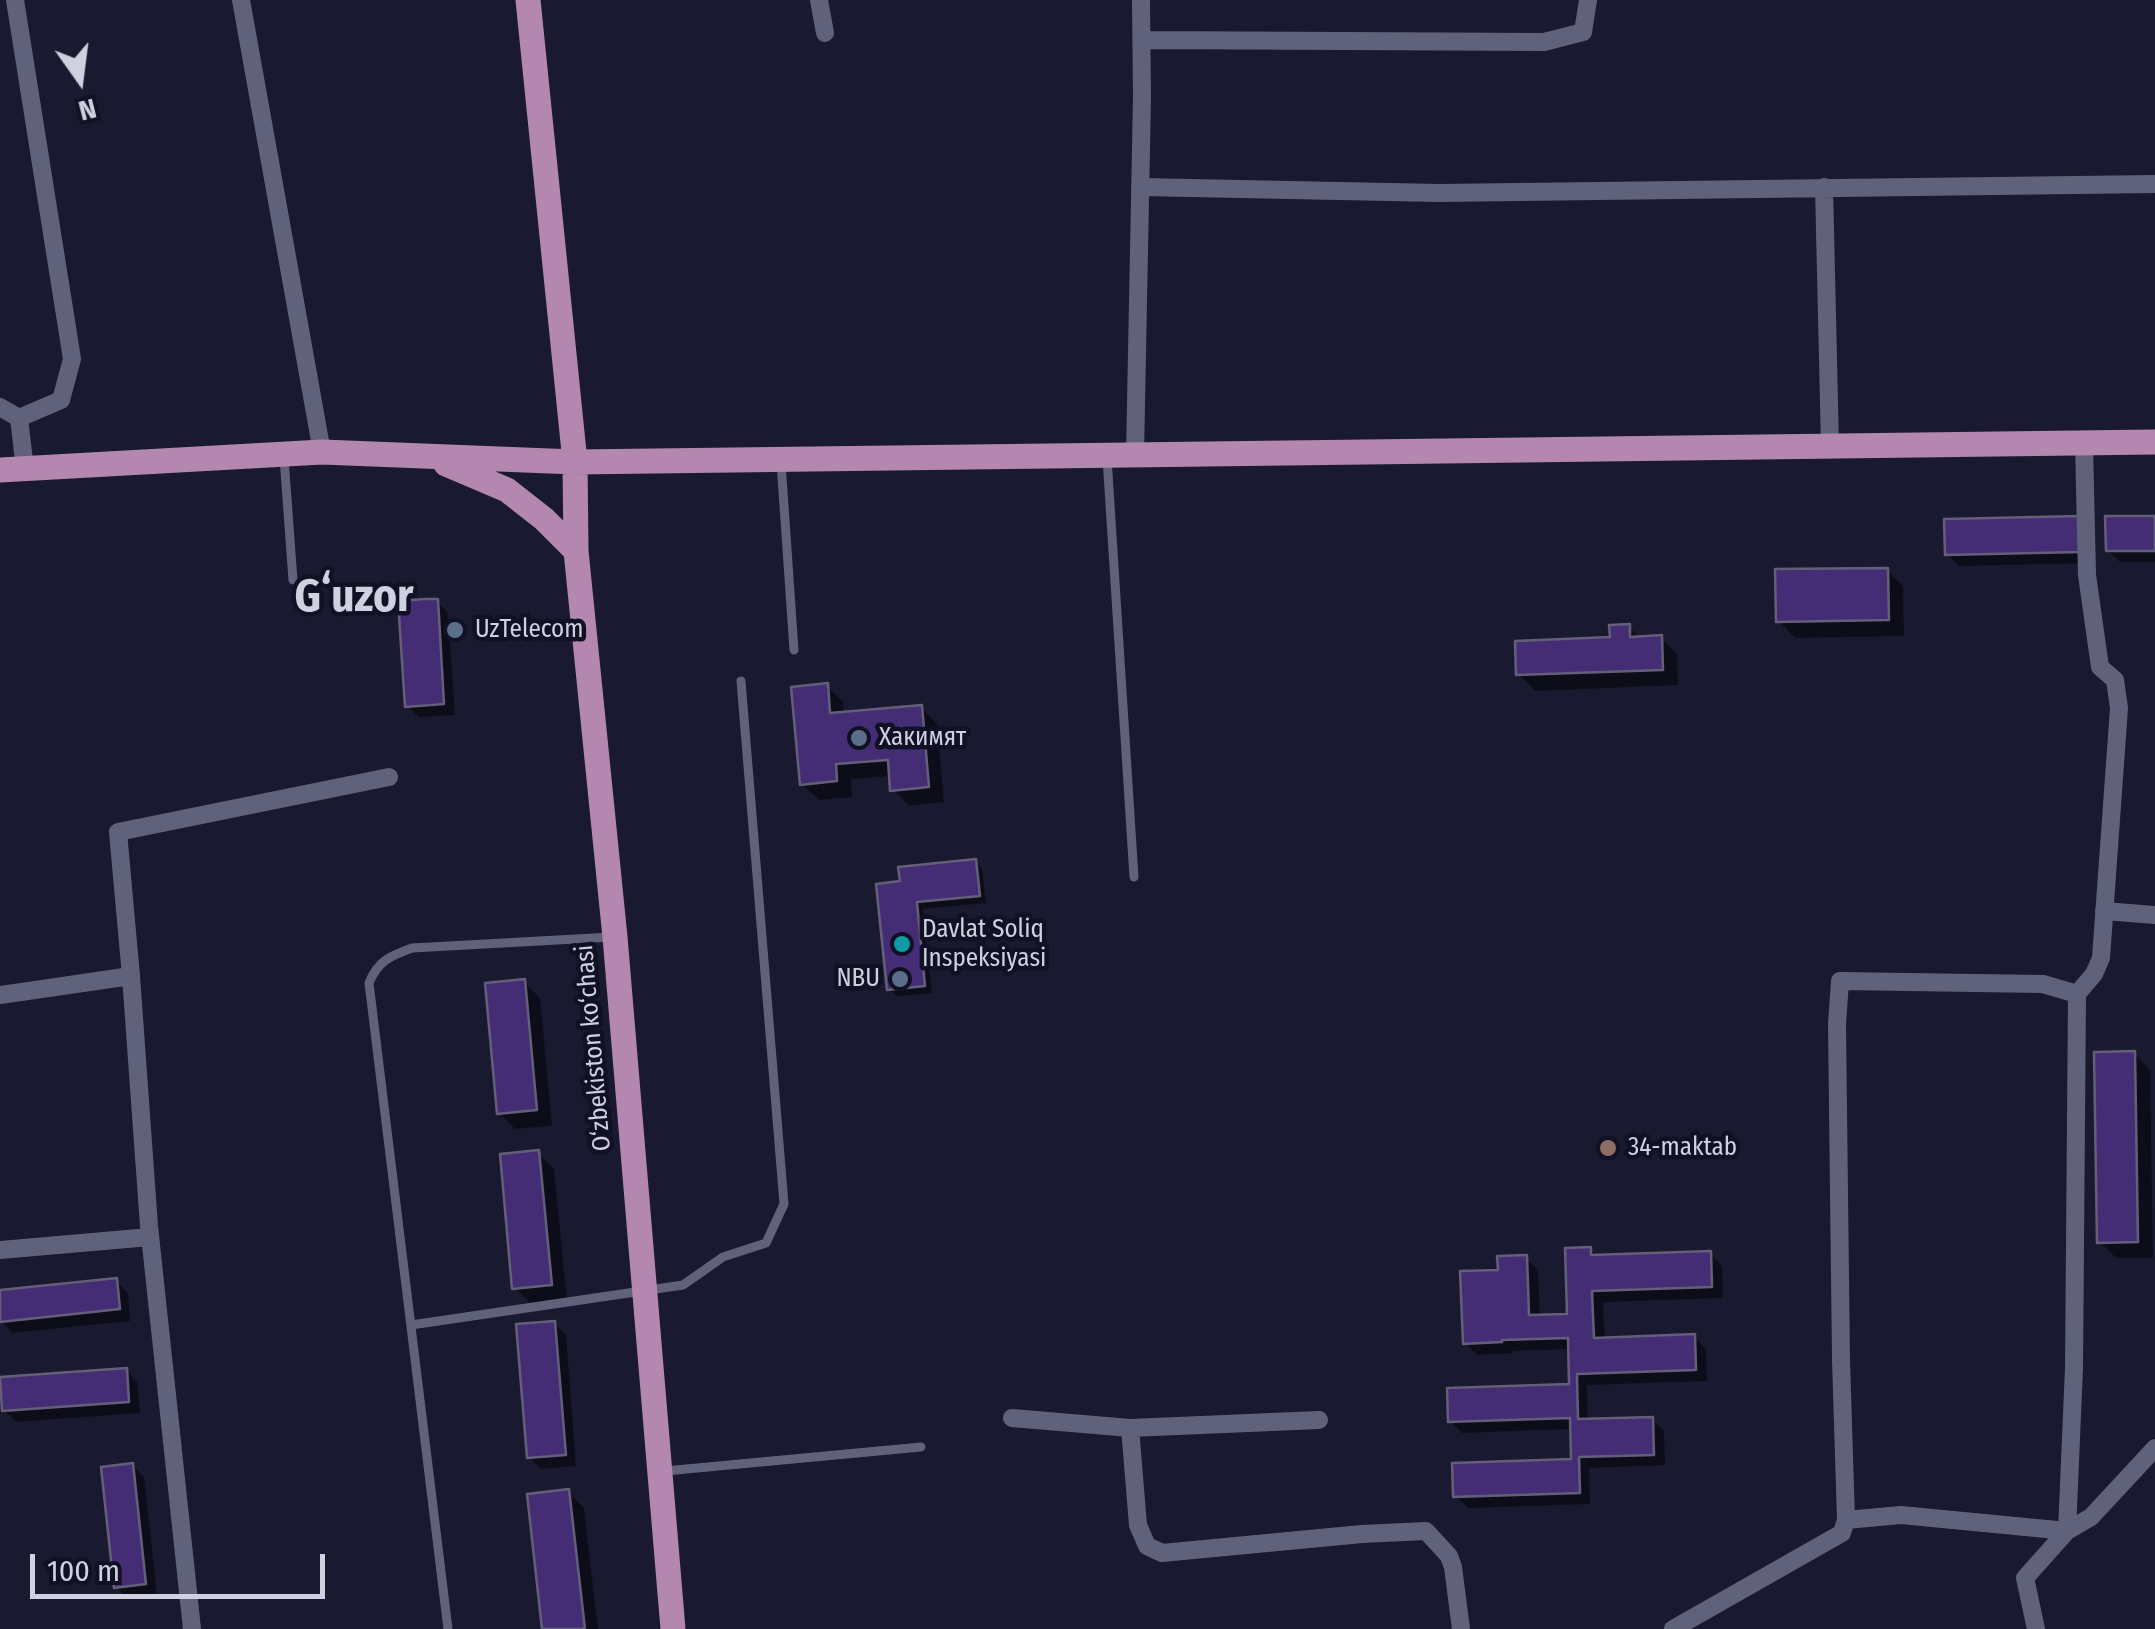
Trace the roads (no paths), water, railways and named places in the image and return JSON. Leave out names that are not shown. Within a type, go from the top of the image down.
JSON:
[{"type":"main road","name":"O‘zbekiston ko‘chasi","points":[[528,0],[575,462],[576,551],[614,937],[672,1629]]},
{"type":"main road","points":[[13,470],[322,452],[575,462],[2155,442]]},
{"type":"main road","points":[[427,457],[507,490],[544,518],[576,551]]},
{"type":"street","points":[[15,0],[72,359],[62,400],[19,418]]},
{"type":"street","points":[[241,0],[322,452]]},
{"type":"street","points":[[819,0],[826,33]]},
{"type":"street","points":[[1135,455],[1141,0]]},
{"type":"street","points":[[1142,40],[1544,42],[1583,32],[1588,0]]},
{"type":"street","points":[[1140,187],[1440,192],[2155,184]]},
{"type":"street","points":[[1824,187],[1830,446]]},
{"type":"street","points":[[0,407],[19,418]]},
{"type":"street","points":[[13,470],[19,418]]},
{"type":"street","points":[[2068,1532],[2074,1368],[2077,994],[2094,974],[2101,958],[2119,708],[2115,680],[2100,667],[2086,575],[2084,443]]},
{"type":"street","points":[[192,1629],[150,1237],[118,832],[389,777]]},
{"type":"street","points":[[2104,911],[2155,914]]},
{"type":"street","points":[[0,996],[131,976]]},
{"type":"street","points":[[1672,1629],[1842,1533],[1846,1520],[1837,1024],[1840,982],[2043,984],[2077,994]]},
{"type":"street","points":[[0,1250],[150,1237]]},
{"type":"street","points":[[1012,1418],[1130,1428],[1319,1420]]},
{"type":"street","points":[[1130,1428],[1138,1525],[1147,1546],[1162,1552],[1426,1531],[1454,1567],[1461,1629]]},
{"type":"street","points":[[2036,1629],[2025,1578],[2068,1532],[2091,1518],[2155,1448]]},
{"type":"street","points":[[1846,1520],[1901,1515],[2068,1532]]},
{"type":"lane","points":[[284,455],[293,580]]},
{"type":"lane","points":[[1107,456],[1134,876]]},
{"type":"lane","points":[[781,460],[794,650]]},
{"type":"lane","points":[[411,1324],[683,1285],[723,1257],[766,1243],[784,1204],[741,681]]},
{"type":"lane","points":[[448,1629],[368,984],[385,958],[412,948],[614,937]]},
{"type":"lane","points":[[660,1472],[921,1448]]},
{"type":"place","name":"UzTelecom","points":[[455,630]]},
{"type":"place","name":"Хакимят","points":[[859,738]]},
{"type":"place","name":"Davlat Soliq Inspeksiyasi","points":[[902,944]]},
{"type":"place","name":"NBU","points":[[900,979]]},
{"type":"place","name":"34-maktab","points":[[1608,1148]]},
{"type":"district","name":"Gʻuzor","points":[[354,598]]}]
